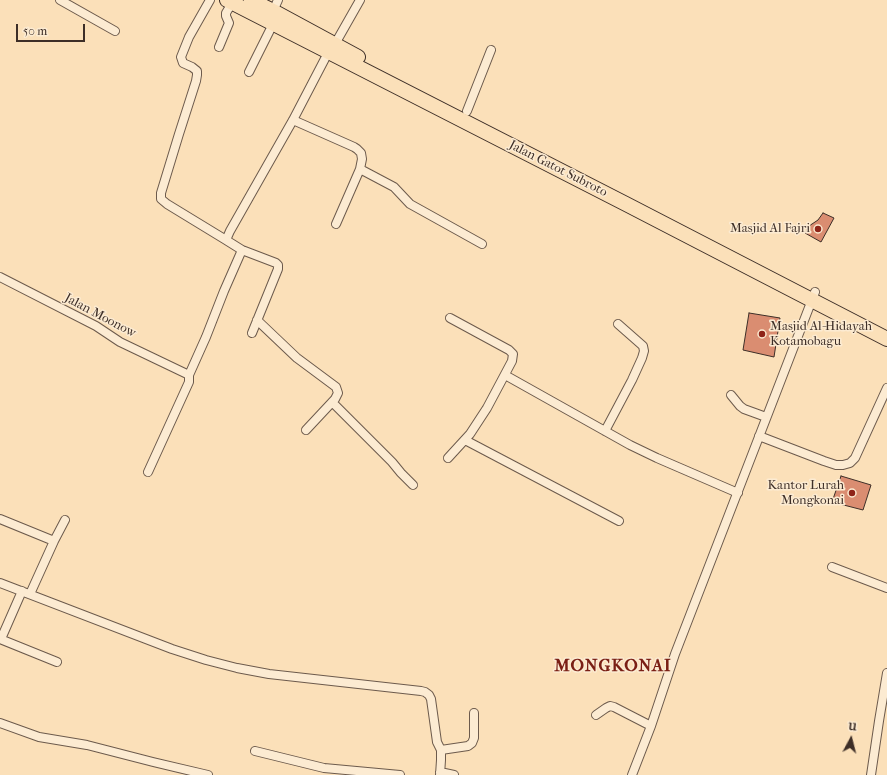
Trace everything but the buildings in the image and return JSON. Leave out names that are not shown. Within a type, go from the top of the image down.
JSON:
[{"type":"highway","name":"Jalan Gatot Subroto","points":[[251,0],[275,12],[332,47],[484,131],[813,296],[887,329]]},
{"type":"highway","name":"Jalan Gatot Subroto","points":[[230,1],[275,12]]},
{"type":"highway","name":"Jalan Gatot Subroto","points":[[332,47],[354,55],[466,111],[813,296],[887,339]]},
{"type":"street","points":[[60,0],[115,31]]},
{"type":"street","points":[[210,0],[189,37],[181,57],[183,63],[192,67],[197,71],[198,75],[161,193],[161,199],[242,250],[278,265],[278,269],[252,333]]},
{"type":"street","points":[[226,240],[332,47],[360,0]]},
{"type":"street","points":[[219,47],[228,23],[226,13],[230,1]]},
{"type":"street","points":[[249,72],[275,12]]},
{"type":"street","points":[[466,111],[491,50]]},
{"type":"street","points":[[293,120],[357,149],[361,153],[362,159],[360,169],[336,224]]},
{"type":"street","points":[[360,169],[394,187],[410,204],[482,244]]},
{"type":"street","points":[[148,472],[186,390],[189,382],[189,375],[242,250]]},
{"type":"street","name":"Jalan Moonow","points":[[0,277],[96,326],[120,342],[189,375]]},
{"type":"street","points":[[632,775],[651,726],[675,654],[813,296]]},
{"type":"street","points":[[448,458],[465,440],[487,408],[512,362],[513,354],[509,350],[450,318]]},
{"type":"street","points":[[257,320],[297,358],[336,387],[338,392],[335,399],[306,430]]},
{"type":"street","points":[[605,431],[632,380],[644,351],[643,346],[618,324]]},
{"type":"street","points":[[505,375],[630,445],[738,493]]},
{"type":"street","points":[[759,436],[836,465],[850,463],[855,458],[887,388]]},
{"type":"street","points":[[731,396],[744,409],[766,417]]},
{"type":"street","points":[[332,402],[392,462],[412,485]]},
{"type":"street","points":[[465,440],[618,521]]},
{"type":"street","points":[[0,518],[54,541]]},
{"type":"street","points":[[30,594],[65,520]]},
{"type":"street","points":[[832,567],[887,588]]},
{"type":"street","points":[[0,583],[172,649],[237,668],[277,675],[426,692],[431,699],[437,742],[441,750],[440,773],[454,775]]},
{"type":"street","points":[[22,591],[1,639],[57,662]]},
{"type":"street","points":[[871,775],[887,673]]},
{"type":"street","points":[[596,715],[610,706],[651,726]]},
{"type":"street","points":[[441,750],[468,746],[472,743],[474,738],[474,714]]},
{"type":"street","points":[[0,723],[39,737],[87,745],[208,775]]},
{"type":"street","points":[[255,751],[324,768],[400,775]]},
{"type":"place","name":"Masjid Al Fajri","points":[[818,229]]},
{"type":"place","name":"Masjid Al-Hidayah Kotamobagu","points":[[762,334]]},
{"type":"place","name":"Kantor Lurah Mongkonai","points":[[852,493]]},
{"type":"district","name":"MONGKONAI","points":[[613,667]]}]
